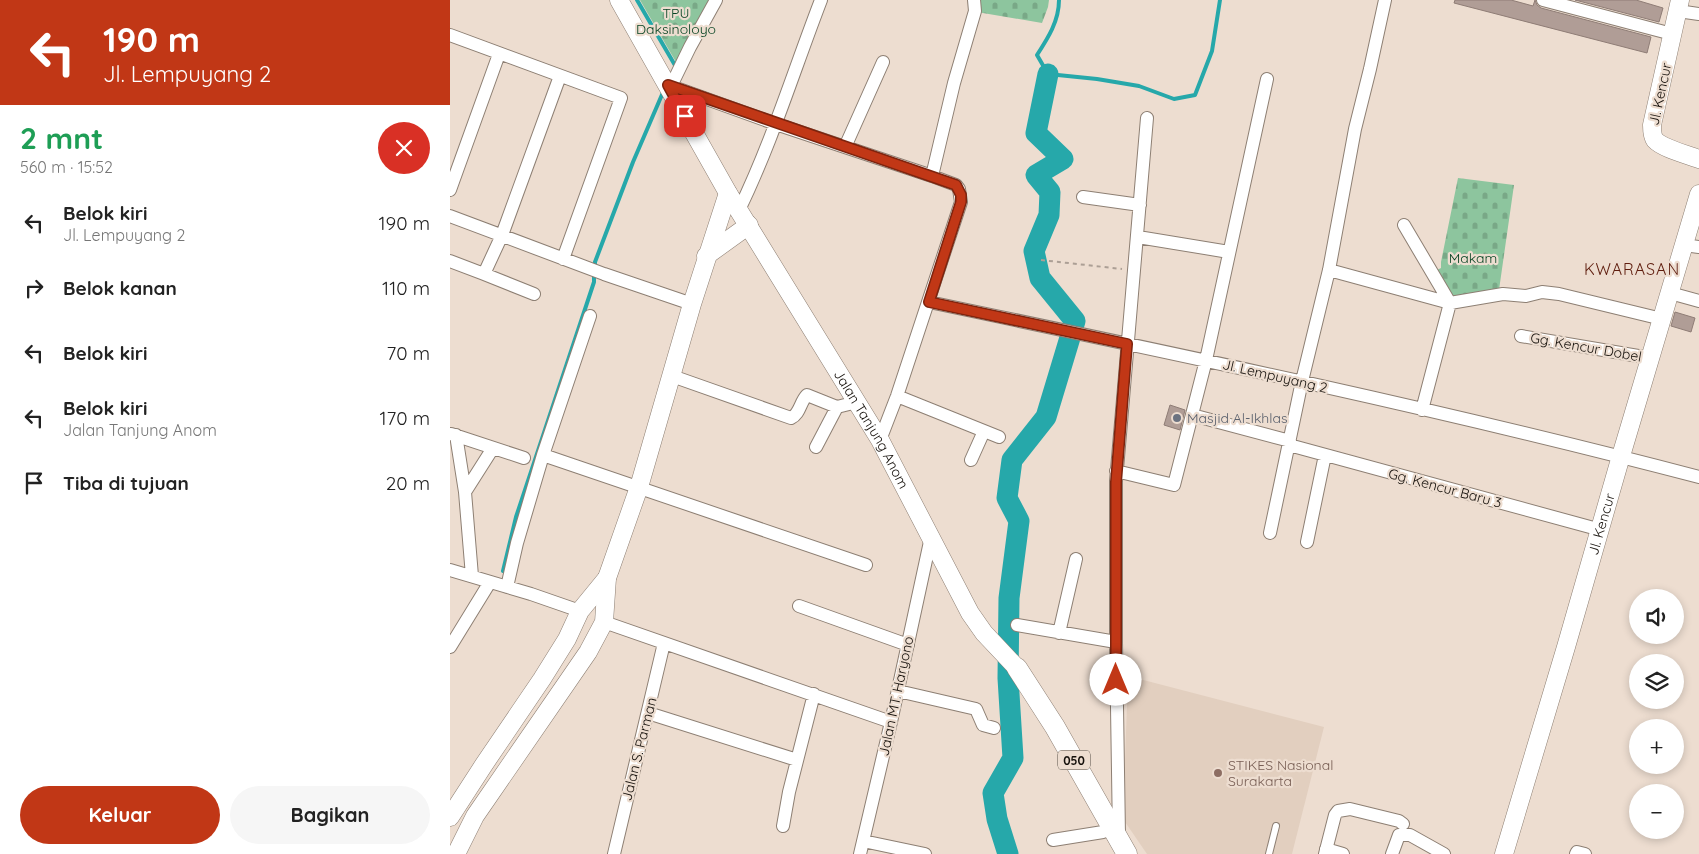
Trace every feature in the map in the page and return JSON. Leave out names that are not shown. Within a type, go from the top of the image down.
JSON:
[{"type":"main road","name":"Jalan Tanjung Anom","points":[[1017,668],[1055,727],[1120,840]]},
{"type":"street","name":"Jalan Tanjung Anom","points":[[619,0],[728,192],[880,440],[970,613],[984,633],[1017,668]]},
{"type":"street","points":[[716,0],[669,86],[932,176],[956,185],[961,195],[961,202],[929,302],[880,440]]},
{"type":"street","points":[[739,210],[758,170],[776,124],[821,0]]},
{"type":"street","points":[[932,176],[954,84],[975,11],[974,0]]},
{"type":"street","points":[[1270,533],[1302,381],[1329,270],[1356,124],[1385,0]]},
{"type":"street","points":[[1543,0],[1672,34]]},
{"type":"street","points":[[1679,5],[1699,14]]},
{"type":"street","name":"Jl. Kencur","points":[[1679,5],[1652,125],[1652,134],[1655,140],[1662,145],[1699,159]]},
{"type":"street","points":[[450,36],[621,98],[563,259]]},
{"type":"street","points":[[450,190],[499,54]]},
{"type":"street","points":[[845,147],[883,62]]},
{"type":"street","points":[[484,274],[502,235],[560,76]]},
{"type":"street","points":[[1116,471],[1174,485],[1206,360],[1267,79]]},
{"type":"street","points":[[1053,840],[1103,832],[1120,840],[1116,642],[1116,471],[1148,118]]},
{"type":"street","points":[[456,854],[476,816],[588,652],[604,622],[607,578],[639,487],[706,256],[728,192]]},
{"type":"street","name":"Jl. Kencur","points":[[1504,854],[1662,318],[1670,293],[1692,246],[1699,194]]},
{"type":"street","points":[[1083,197],[1140,205]]},
{"type":"street","points":[[450,216],[604,274],[692,304]]},
{"type":"street","points":[[706,256],[749,225]]},
{"type":"street","points":[[1404,225],[1450,303],[1422,410]]},
{"type":"street","points":[[1138,237],[1229,252]]},
{"type":"street","points":[[450,261],[534,294]]},
{"type":"street","points":[[1329,270],[1450,303],[1503,294],[1526,296],[1542,292],[1662,318]]},
{"type":"street","points":[[1670,293],[1699,302]]},
{"type":"street","name":"Jl. Lempuyang 2","points":[[929,302],[1302,381],[1621,456],[1699,477]]},
{"type":"street","points":[[506,587],[543,455],[590,316]]},
{"type":"street","name":"Gg. Kencur Dobel","points":[[1521,336],[1650,358]]},
{"type":"street","points":[[672,376],[791,418],[796,415],[801,402],[807,395],[837,407],[857,402]]},
{"type":"street","points":[[897,396],[999,437]]},
{"type":"street","points":[[816,447],[837,407]]},
{"type":"street","name":"Gg. Kencur Baru 3","points":[[1192,415],[1325,455],[1600,530]]},
{"type":"street","points":[[971,460],[984,431]]},
{"type":"street","points":[[453,434],[524,458]]},
{"type":"street","points":[[453,434],[465,492],[472,576]]},
{"type":"street","points":[[465,492],[493,448]]},
{"type":"street","points":[[543,455],[866,565]]},
{"type":"street","points":[[1307,542],[1325,455]]},
{"type":"street","name":"Jalan MT. Haryono","points":[[862,848],[931,537]]},
{"type":"street","points":[[1059,633],[1076,559]]},
{"type":"street","points":[[450,570],[580,612],[891,722]]},
{"type":"street","points":[[450,817],[542,680],[567,639],[580,612],[607,578]]},
{"type":"street","points":[[450,647],[490,582]]},
{"type":"street","points":[[799,606],[908,645]]},
{"type":"street","points":[[1017,625],[1116,642]]},
{"type":"street","name":"Jalan S. Parman","points":[[614,854],[664,643]]},
{"type":"street","points":[[898,691],[972,708],[978,712],[983,725],[994,728]]},
{"type":"street","points":[[783,826],[814,694]]},
{"type":"street","points":[[648,713],[797,760]]},
{"type":"street","points":[[1343,854],[1325,852],[1334,815],[1338,811],[1344,809],[1399,821],[1403,824]]},
{"type":"street","points":[[1392,854],[1399,835],[1404,834],[1410,835],[1444,854]]},
{"type":"street","points":[[862,848],[925,854]]},
{"type":"street","points":[[1576,854],[1578,852],[1585,854]]},
{"type":"lane","points":[[1269,854],[1276,826]]},
{"type":"path","points":[[1041,260],[1135,271]]},
{"type":"shaded area","name":"STIKES Nasional Surakarta","points":[[1128,676],[1324,727],[1292,854],[1147,854],[1123,819]]},
{"type":"green space","name":"TPU Daksinoloyo","points":[[640,0],[710,0],[676,62]]},
{"type":"green space","points":[[976,0],[1049,0],[1042,23],[977,12]]},
{"type":"green space","name":"Makam","points":[[1458,178],[1514,185],[1499,290],[1452,298],[1437,270],[1441,268]]},
{"type":"building","points":[[1455,0],[1511,0],[1533,6],[1535,0],[1541,8],[1651,37],[1647,53],[1454,3]]},
{"type":"building","points":[[1575,0],[1636,0],[1663,8],[1659,22]]},
{"type":"building","points":[[1675,312],[1695,318],[1691,332],[1671,326]]},
{"type":"building","name":"Masjid Al-Ikhlas","points":[[1170,405],[1185,410],[1180,430],[1164,425]]},
{"type":"waterway","points":[[637,0],[676,67]]},
{"type":"waterway","points":[[1059,0],[1055,22],[1037,55],[1048,74],[1139,86],[1174,99],[1195,95],[1212,51],[1220,0]]},
{"type":"waterway","points":[[1008,854],[997,819],[993,793],[1013,758],[1008,678],[1009,598],[1019,521],[1007,498],[1012,460],[1046,417],[1075,321],[1040,278],[1034,251],[1049,215],[1050,192],[1036,175],[1063,159],[1036,133],[1048,74]]},
{"type":"waterway","points":[[595,267],[595,262],[633,162],[664,90]]},
{"type":"waterway","points":[[503,571],[516,517],[594,282],[594,274]]},
{"type":"place","name":"Masjid Al-Ikhlas","points":[[1177,418]]},
{"type":"place","name":"STIKES Nasional Surakarta","points":[[1218,773]]},
{"type":"district","name":"KWARASAN","points":[[1632,269]]},
{"type":"route","points":[[685,116],[668,85],[956,185],[959,188],[961,202],[929,302],[1127,344],[1116,482],[1116,680]]}]
